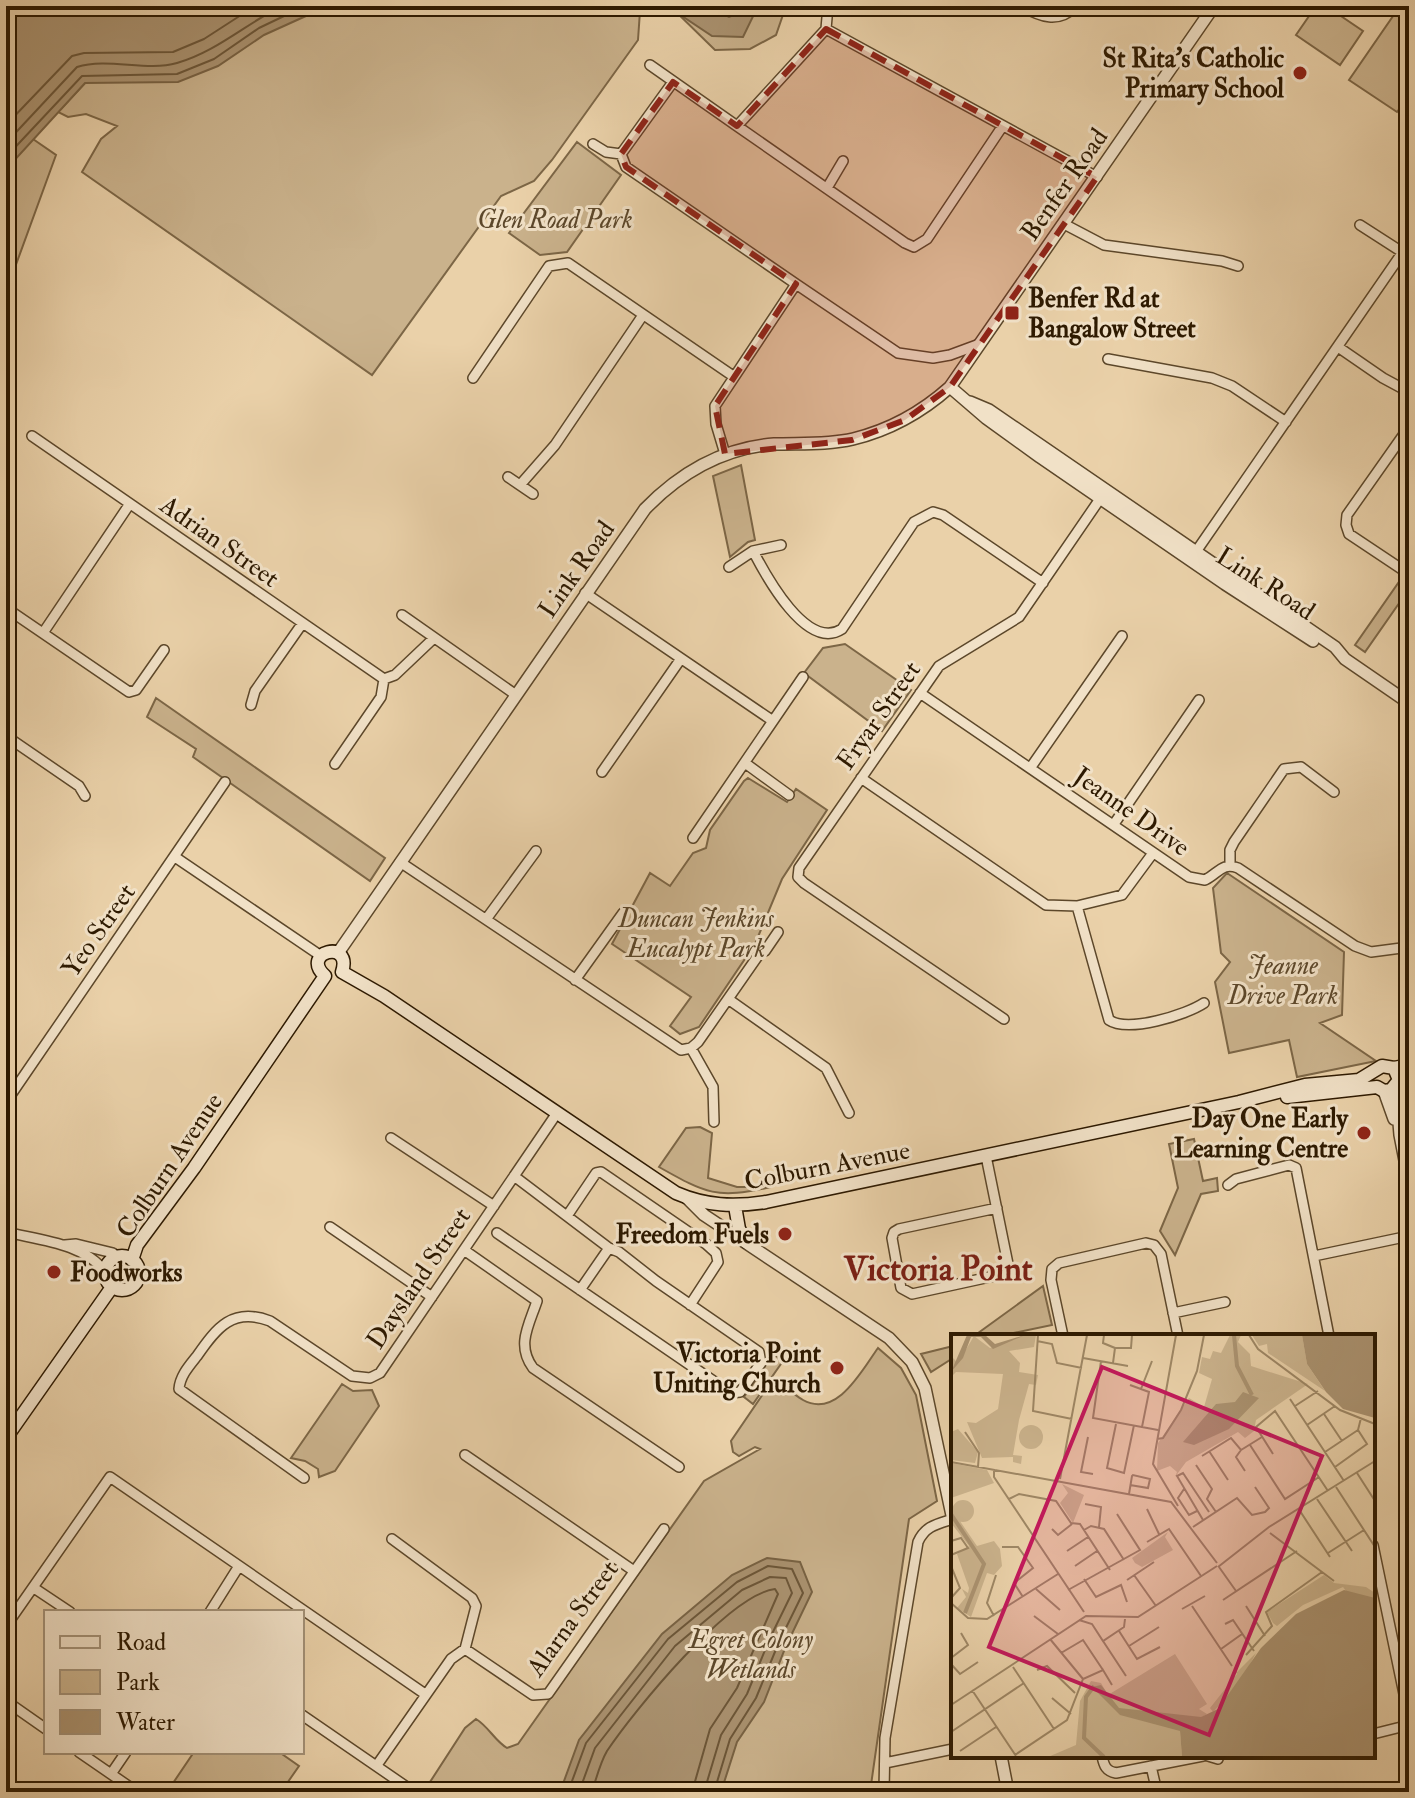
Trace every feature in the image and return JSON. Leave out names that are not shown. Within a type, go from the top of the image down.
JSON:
[{"type":"main road","points":[[330,951],[338,953],[344,963],[342,972],[333,977],[325,976],[318,967],[321,956],[330,951]]},
{"type":"main road","name":"Colburn Avenue","points":[[342,972],[384,996],[686,1197],[715,1205],[735,1206],[986,1156],[1305,1085],[1352,1082],[1386,1065],[1393,1082]]},
{"type":"main road","name":"Colburn Avenue","points":[[132,1260],[137,1245],[194,1168],[325,976]]},
{"type":"main road","name":"Colburn Avenue","points":[[1239,1102],[1393,1082],[1409,1065]]},
{"type":"main road","points":[[1375,1072],[1374,1080],[1393,1082]]},
{"type":"main road","points":[[735,1206],[738,1227],[747,1242]]},
{"type":"main road","points":[[123,1256],[132,1260],[138,1268],[136,1283],[122,1290],[112,1287],[105,1272],[106,1265],[115,1258],[123,1256]]},
{"type":"main road","points":[[6,1438],[112,1287]]},
{"type":"street","points":[[737,126],[826,29],[828,6]]},
{"type":"street","points":[[1021,6],[1039,16],[1053,18],[1067,15],[1076,6]]},
{"type":"street","name":"Benfer Road","points":[[950,387],[1214,6]]},
{"type":"street","points":[[826,29],[1097,177]]},
{"type":"street","points":[[650,65],[914,247],[927,239],[1002,127]]},
{"type":"street","points":[[621,154],[673,82]]},
{"type":"street","points":[[593,144],[606,152],[621,154]]},
{"type":"street","points":[[621,154],[626,167],[898,353],[933,358],[977,345]]},
{"type":"street","points":[[827,188],[843,161]]},
{"type":"street","points":[[1064,224],[1104,245],[1222,261],[1238,266]]},
{"type":"street","points":[[1360,225],[1402,252]]},
{"type":"street","points":[[1194,555],[1409,243]]},
{"type":"street","points":[[473,378],[549,266],[568,263],[733,376]]},
{"type":"street","points":[[725,454],[716,424],[715,406],[796,284]]},
{"type":"street","points":[[520,485],[555,445],[643,315]]},
{"type":"street","points":[[1338,347],[1409,392]]},
{"type":"street","points":[[1108,359],[1212,378],[1232,386],[1286,422]]},
{"type":"street","name":"Link Road","points":[[338,953],[630,528],[659,494],[698,466],[725,454],[759,446],[826,443],[876,433],[930,405],[950,387],[986,418],[1335,647],[1345,659],[1409,703]]},
{"type":"street","points":[[1409,427],[1347,515],[1346,525],[1349,534],[1409,574]]},
{"type":"street","name":"Adrian Street","points":[[32,436],[384,679]]},
{"type":"street","points":[[508,477],[533,494]]},
{"type":"street","name":"Fryar Street","points":[[1004,1019],[798,877],[799,868],[939,666],[1019,617],[1103,494]]},
{"type":"street","points":[[43,633],[129,505]]},
{"type":"street","points":[[753,551],[788,609],[827,635],[842,629],[914,522],[933,512],[943,515],[1043,583]]},
{"type":"street","points":[[729,567],[753,551],[781,545]]},
{"type":"street","points":[[585,593],[773,721]]},
{"type":"street","points":[[6,608],[129,692],[134,691],[164,650]]},
{"type":"street","points":[[402,615],[516,695]]},
{"type":"street","points":[[251,705],[255,691],[302,624]]},
{"type":"street","points":[[1031,767],[1122,636]]},
{"type":"street","points":[[335,764],[381,697],[384,679],[395,675],[434,638]]},
{"type":"street","points":[[602,772],[680,660]]},
{"type":"street","points":[[693,838],[803,677]]},
{"type":"street","name":"Jeanne Drive","points":[[920,693],[1197,880],[1205,880],[1230,865]]},
{"type":"street","points":[[1114,824],[1199,700]]},
{"type":"street","points":[[6,736],[79,786],[85,796]]},
{"type":"street","points":[[745,763],[789,795]]},
{"type":"street","points":[[1334,792],[1301,767],[1284,769],[1234,842],[1230,850],[1230,865],[1355,946],[1371,952],[1409,947]]},
{"type":"street","points":[[861,778],[1046,905],[1077,906],[1122,895],[1153,853]]},
{"type":"street","name":"Yeo Street","points":[[6,1102],[225,782]]},
{"type":"street","points":[[487,918],[536,851]]},
{"type":"street","points":[[175,857],[321,956]]},
{"type":"street","points":[[400,862],[487,918],[674,1048],[691,1048],[698,1042],[778,932]]},
{"type":"street","points":[[1077,906],[1109,1020],[1117,1026],[1127,1026],[1189,1013],[1204,1003]]},
{"type":"street","points":[[575,980],[623,913]]},
{"type":"street","points":[[728,999],[826,1068],[849,1113]]},
{"type":"street","points":[[691,1048],[713,1087],[714,1122]]},
{"type":"street","points":[[1393,1082],[1409,1181]]},
{"type":"street","name":"Daysland Street","points":[[304,1478],[179,1389],[180,1381],[214,1332],[233,1319],[247,1316],[270,1321],[352,1376],[370,1378],[380,1373],[557,1113]]},
{"type":"street","points":[[391,1138],[494,1206]]},
{"type":"street","points":[[986,1156],[997,1208],[1008,1264],[1006,1271],[912,1294],[901,1288],[892,1238],[894,1232],[997,1208]]},
{"type":"street","points":[[1228,1185],[1236,1179],[1289,1165],[1296,1168],[1329,1334]]},
{"type":"street","points":[[567,1216],[596,1173],[601,1172],[706,1244],[716,1253],[718,1262],[690,1305]]},
{"type":"street","points":[[497,1233],[735,1395],[761,1363],[759,1352],[619,1252],[609,1248],[514,1176]]},
{"type":"street","points":[[686,1197],[704,1215],[889,1338],[912,1362],[925,1388],[951,1510]]},
{"type":"street","points":[[330,1227],[432,1297]]},
{"type":"street","points":[[6,1232],[62,1245],[95,1260],[105,1272]]},
{"type":"street","points":[[1314,1256],[1409,1236]]},
{"type":"street","points":[[1063,1334],[1051,1280],[1052,1269],[1059,1263],[1146,1243],[1154,1245],[1161,1254],[1178,1334]]},
{"type":"street","points":[[62,1245],[76,1244],[113,1253],[115,1258]]},
{"type":"street","points":[[580,1290],[609,1248]]},
{"type":"street","points":[[464,1250],[537,1301],[523,1340],[524,1350],[533,1368],[679,1467]]},
{"type":"street","points":[[1173,1313],[1225,1302]]},
{"type":"street","points":[[465,1455],[634,1571]]},
{"type":"street","points":[[6,1626],[110,1477],[303,1610]]},
{"type":"street","points":[[884,1792],[885,1738],[918,1542],[922,1532],[930,1526],[951,1520]]},
{"type":"street","name":"Alarna Street","points":[[465,1649],[533,1695],[548,1694],[664,1529]]},
{"type":"street","points":[[377,1765],[451,1659],[465,1649],[476,1606],[472,1598],[392,1539]]},
{"type":"street","points":[[1375,1555],[1409,1718]]},
{"type":"street","points":[[211,1610],[239,1566]]},
{"type":"street","points":[[34,1588],[67,1610]]},
{"type":"street","points":[[304,1611],[425,1694]]},
{"type":"street","points":[[6,1701],[44,1728]]},
{"type":"street","points":[[304,1716],[414,1792]]},
{"type":"street","points":[[1375,1734],[1409,1725]]},
{"type":"street","points":[[885,1763],[951,1749]]},
{"type":"street","points":[[82,1754],[137,1792]]},
{"type":"street","points":[[111,1774],[125,1754]]},
{"type":"street","points":[[1001,1758],[1008,1792]]},
{"type":"street","points":[[1102,1758],[1104,1766],[1116,1773],[1203,1758]]},
{"type":"street","points":[[1151,1766],[1157,1792]]},
{"type":"highlighted area","points":[[826,29],[1097,177],[950,387],[905,420],[852,440],[725,454],[715,406],[796,284],[626,167],[621,154],[673,82],[737,126]]},
{"type":"green space","points":[[140,6],[643,6],[638,40],[552,160],[534,181],[501,196],[372,375],[82,172],[101,139],[117,126],[86,114],[68,117],[58,112],[85,83]]},
{"type":"green space","points":[[670,6],[786,6],[776,35],[750,49],[715,50]]},
{"type":"green space","points":[[1316,6],[1326,6],[1363,31],[1340,65],[1296,35]]},
{"type":"green space","points":[[1400,6],[1409,6],[1409,96],[1397,112],[1349,80]]},
{"type":"green space","points":[[30,137],[56,155],[6,292],[6,182],[17,154]]},
{"type":"green space","name":"Glen Road Park","points":[[577,142],[621,175],[567,252],[540,255],[509,233]]},
{"type":"green space","points":[[741,465],[755,540],[730,557],[713,476]]},
{"type":"green space","points":[[1401,579],[1409,585],[1409,589],[1365,652],[1355,645]]},
{"type":"green space","points":[[845,644],[911,690],[882,731],[804,673],[823,648]]},
{"type":"green space","points":[[156,698],[385,858],[370,881],[193,757],[196,749],[147,717]]},
{"type":"green space","name":"Duncan Jenkins Eucalypt Park","points":[[748,778],[787,802],[796,789],[827,810],[782,879],[755,944],[699,1027],[680,1034],[670,1026],[691,997],[612,944],[650,873],[670,886],[693,853],[706,848],[710,830]]},
{"type":"green space","name":"Jeanne Drive Park","points":[[1227,873],[1344,952],[1342,1015],[1320,1023],[1376,1061],[1297,1077],[1289,1040],[1229,1053],[1215,982],[1230,962],[1221,953],[1213,888]]},
{"type":"green space","points":[[700,1127],[712,1133],[708,1178],[737,1187],[771,1187],[737,1193],[712,1192],[659,1167],[686,1128]]},
{"type":"green space","points":[[1194,1139],[1203,1181],[1217,1178],[1218,1191],[1201,1194],[1175,1255],[1160,1231],[1178,1188],[1169,1144]]},
{"type":"green space","points":[[1043,1286],[1052,1325],[1009,1334],[977,1334]]},
{"type":"green space","points":[[951,1346],[951,1359],[931,1372],[921,1354]]},
{"type":"green space","name":"Egret Colony Wetlands","points":[[878,1348],[901,1368],[916,1395],[937,1501],[909,1519],[870,1792],[433,1792],[430,1782],[465,1728],[476,1719],[507,1748],[518,1744],[704,1481],[760,1449],[755,1447],[739,1456],[733,1452],[731,1441],[767,1388],[782,1386],[803,1400],[815,1404],[827,1403],[847,1389]]},
{"type":"green space","points":[[769,1351],[783,1361],[753,1404],[744,1397],[768,1362]]},
{"type":"green space","points":[[342,1384],[353,1391],[372,1390],[379,1406],[335,1471],[319,1477],[318,1469],[305,1461],[291,1458]]},
{"type":"green space","points":[[193,1754],[282,1754],[299,1766],[281,1792],[167,1792]]},
{"type":"water","points":[[6,6],[328,6],[264,35],[218,66],[178,82],[85,83],[10,165],[6,177]]},
{"type":"water","points":[[667,6],[708,6],[729,17],[758,6],[743,37],[712,36]]},
{"type":"water","points":[[767,1558],[800,1562],[812,1592],[764,1702],[737,1742],[721,1792],[560,1792],[579,1740],[662,1634],[732,1575]]},
{"type":"place","name":"St Rita's Catholic Primary School","points":[[1300,73]]},
{"type":"place","name":"Benfer Rd at Bangalow Street","points":[[1012,313]]},
{"type":"place","name":"Day One Early Learning Centre","points":[[1364,1133]]},
{"type":"place","name":"Freedom Fuels","points":[[785,1234]]},
{"type":"place","name":"Foodworks","points":[[54,1272]]},
{"type":"place","name":"Victoria Point Uniting Church","points":[[837,1368]]},
{"type":"district","name":"Victoria Point","points":[[938,1268]]}]
